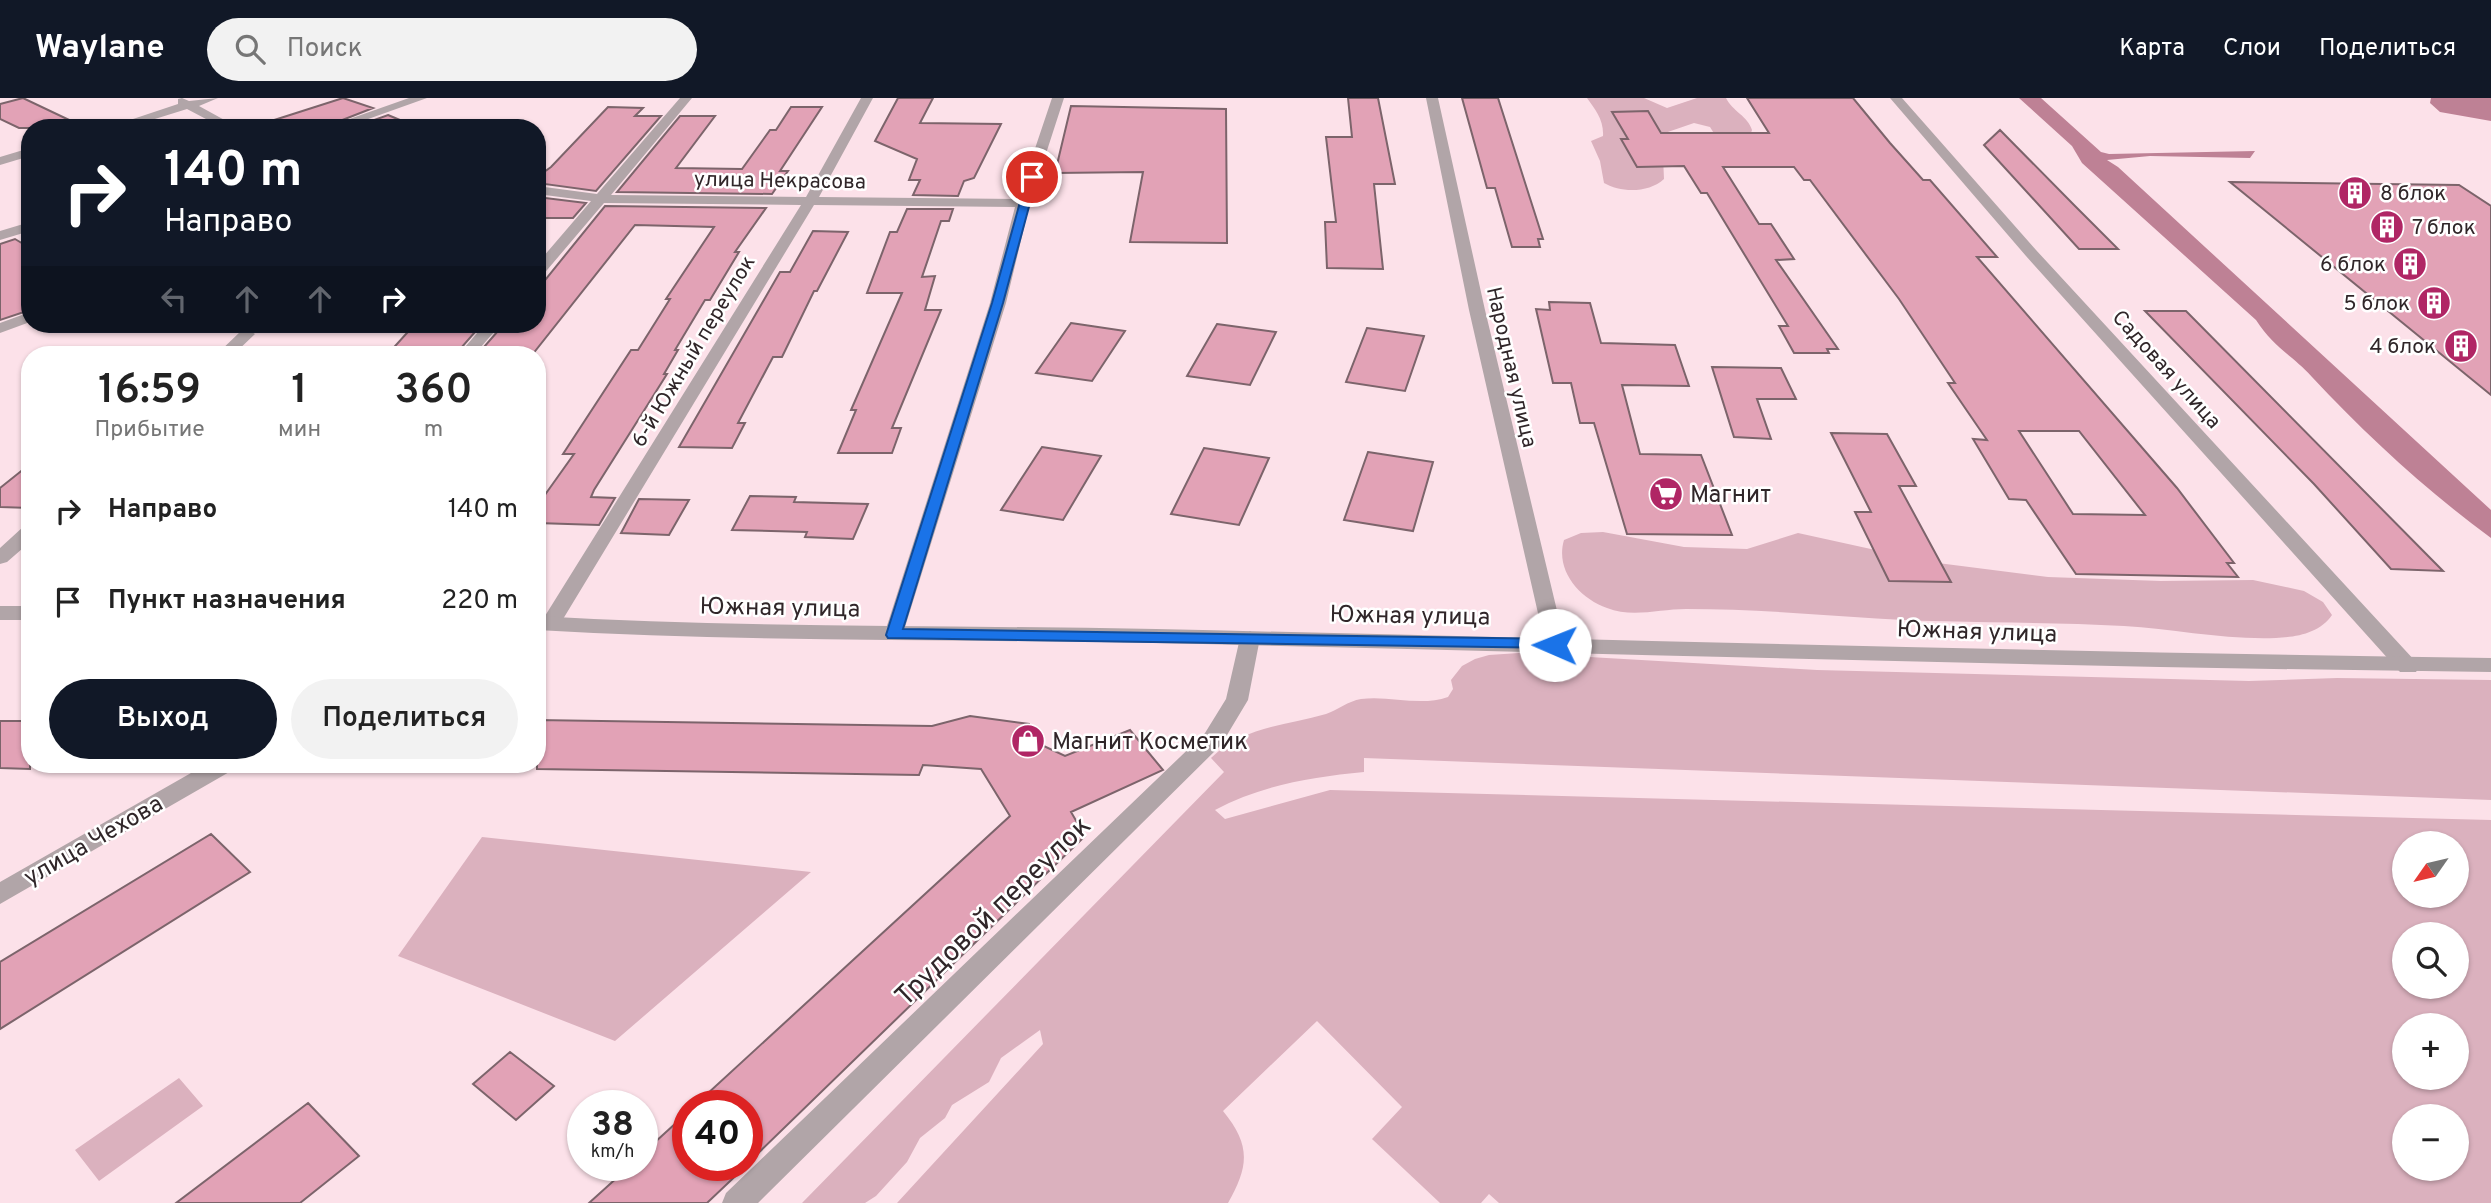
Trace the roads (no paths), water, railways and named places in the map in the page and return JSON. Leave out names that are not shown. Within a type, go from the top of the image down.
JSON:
[{"type":"street","points":[[174,98],[215,119]]},
{"type":"street","points":[[142,119],[212,98]]},
{"type":"street","points":[[357,119],[421,98]]},
{"type":"street","points":[[546,263],[686,98]]},
{"type":"street","name":"6-й Южный переулок","points":[[546,620],[810,201],[867,98]]},
{"type":"street","points":[[894,635],[998,303],[1023,203],[1058,98]]},
{"type":"street","name":"Народная улица","points":[[1432,98],[1477,310],[1555,645]]},
{"type":"street","name":"Садовая улица","points":[[1896,98],[2031,253],[2408,667]]},
{"type":"street","points":[[0,161],[21,155]]},
{"type":"street","name":"улица Некрасова","points":[[546,191],[602,199],[1023,203]]},
{"type":"street","points":[[0,236],[21,229]]},
{"type":"street","points":[[0,328],[21,320]]},
{"type":"street","points":[[234,346],[247,334]]},
{"type":"street","points":[[0,558],[21,539]]},
{"type":"street","points":[[0,612],[21,613]]},
{"type":"street","name":"Южная улица","points":[[546,623],[673,631],[1250,638],[2408,667],[2491,665]]},
{"type":"street","name":"Трудовой переулок","points":[[737,1203],[1213,739],[1237,700],[1250,638]]},
{"type":"street","name":"улица Чехова","points":[[0,894],[209,773]]},
{"type":"place","name":"8 блок","points":[[2355,193]]},
{"type":"place","name":"7 блок","points":[[2387,227]]},
{"type":"place","name":"6 блок","points":[[2410,264]]},
{"type":"place","name":"5 блок","points":[[2434,303]]},
{"type":"place","name":"4 блок","points":[[2461,346]]},
{"type":"place","name":"Магнит","points":[[1666,494]]},
{"type":"place","name":"Магнит Косметик","points":[[1028,741]]}]
